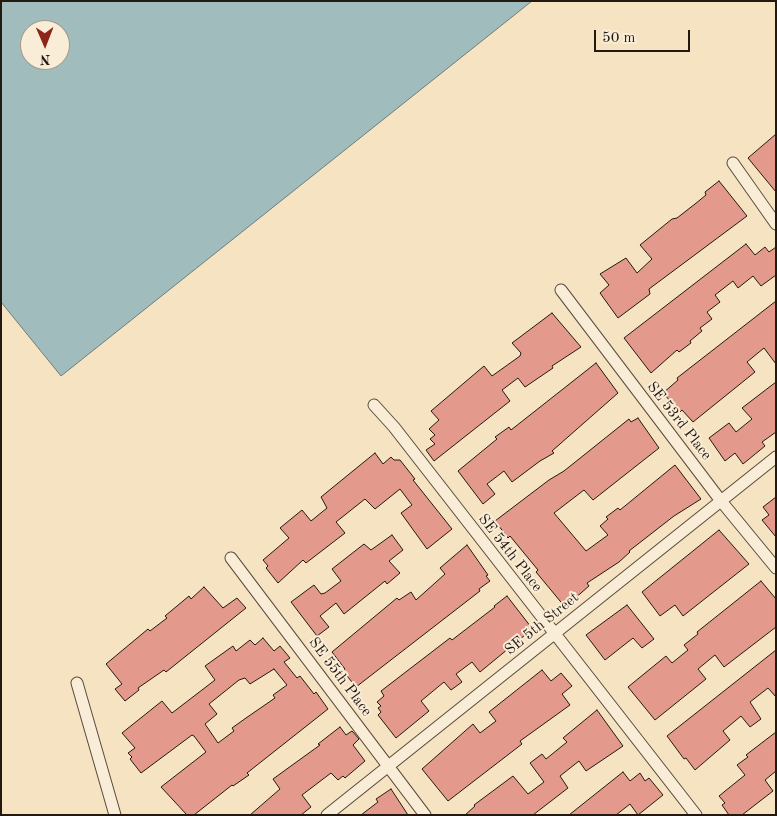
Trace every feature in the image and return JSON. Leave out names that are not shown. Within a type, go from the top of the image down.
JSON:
[{"type":"street","points":[[733,163],[776,224]]},
{"type":"street","name":"SE 53rd Place","points":[[561,290],[721,501],[776,568]]},
{"type":"street","name":"SE 54th Place","points":[[374,404],[394,427],[696,815]]},
{"type":"street","name":"SE 5th Street","points":[[327,815],[776,457]]},
{"type":"street","name":"SE 55th Place","points":[[231,558],[425,815]]},
{"type":"street","points":[[78,683],[115,815]]},
{"type":"water","points":[[1,1],[532,1],[61,376],[1,302]]},
{"type":"building","points":[[776,134],[776,192],[748,158]]},
{"type":"building","points":[[719,181],[747,216],[649,289],[650,294],[618,318],[600,293],[609,285],[600,274],[626,258],[637,273],[652,259],[640,245],[672,219],[677,218],[695,204],[706,195],[705,192]]},
{"type":"building","points":[[746,244],[755,255],[765,247],[769,252],[776,247],[776,275],[761,286],[753,276],[738,288],[733,281],[715,295],[720,302],[707,312],[712,319],[700,328],[702,331],[690,341],[691,343],[679,352],[677,350],[651,373],[624,338]]},
{"type":"building","points":[[776,301],[776,364],[764,348],[747,362],[755,372],[693,422],[682,410],[680,412],[663,393],[678,380],[677,378]]},
{"type":"building","points":[[552,313],[581,347],[525,387],[518,378],[502,390],[510,401],[434,461],[426,450],[435,444],[430,439],[435,435],[429,429],[439,420],[431,411],[484,366],[492,376],[520,356],[521,353],[512,343]]},
{"type":"building","points":[[596,363],[618,393],[552,451],[554,453],[512,482],[504,471],[487,484],[495,494],[483,504],[458,471],[497,439],[495,437],[509,427],[511,430]]},
{"type":"building","points":[[776,382],[776,432],[762,442],[765,446],[743,464],[735,453],[725,461],[709,438],[729,423],[736,432],[752,419],[742,408]]},
{"type":"building","points":[[638,418],[659,448],[593,500],[584,490],[554,513],[586,551],[608,535],[600,526],[608,519],[606,517],[618,508],[620,510],[675,465],[701,499],[674,516],[629,551],[619,562],[587,583],[589,586],[565,607],[536,572],[538,570],[495,521],[549,480],[564,471],[629,419],[631,422]]},
{"type":"building","points":[[375,453],[383,464],[391,457],[394,460],[400,460],[415,479],[413,480],[452,529],[427,549],[401,513],[412,505],[400,489],[375,509],[365,499],[336,522],[345,533],[306,563],[303,560],[278,583],[266,568],[268,566],[263,560],[289,538],[280,528],[302,510],[311,521],[327,508],[321,497]]},
{"type":"building","points":[[776,497],[776,537],[762,520],[769,515],[763,507]]},
{"type":"building","points":[[719,530],[749,564],[683,616],[675,605],[660,616],[642,592]]},
{"type":"building","points":[[392,535],[403,550],[389,561],[400,573],[387,584],[385,581],[344,614],[336,603],[320,616],[329,627],[317,636],[291,602],[314,585],[321,594],[325,593],[341,581],[332,569],[364,544],[371,550]]},
{"type":"building","points":[[467,545],[488,575],[486,576],[490,581],[479,589],[480,591],[356,687],[343,671],[345,669],[332,652],[397,598],[399,600],[411,592],[416,600],[445,574],[440,568]]},
{"type":"building","points":[[761,581],[776,599],[776,627],[724,667],[715,655],[698,669],[706,679],[655,720],[628,687],[666,656],[672,663],[688,650],[684,645],[698,634],[697,632]]},
{"type":"building","points":[[204,587],[223,608],[237,598],[246,608],[166,672],[164,670],[138,688],[139,690],[125,701],[115,689],[122,684],[106,664],[148,629],[150,631],[167,618],[165,616],[189,596],[191,599]]},
{"type":"building","points":[[507,596],[531,627],[523,633],[525,635],[480,672],[472,662],[456,674],[462,682],[451,690],[444,682],[421,701],[429,711],[396,738],[378,715],[381,712],[378,708],[381,706],[377,702],[384,696],[381,691],[450,638],[452,640]]},
{"type":"building","points":[[627,605],[654,639],[642,648],[633,638],[605,660],[586,635]]},
{"type":"building","points":[[263,638],[274,651],[280,646],[290,658],[284,662],[297,678],[300,676],[314,694],[316,692],[328,709],[247,773],[249,775],[232,785],[194,815],[187,815],[161,787],[206,752],[194,736],[192,735],[141,773],[130,759],[132,757],[128,753],[135,748],[122,733],[162,701],[172,713],[215,680],[205,666],[233,646],[236,651],[250,640],[255,645]],"holes":[[[274,669],[287,685],[273,695],[275,698],[232,728],[234,731],[218,743],[205,724],[217,714],[209,704],[239,680],[245,678],[250,684]]]},
{"type":"building","points":[[776,650],[776,697],[768,688],[750,702],[761,719],[750,727],[741,716],[723,731],[730,740],[695,770],[667,736]]},
{"type":"building","points":[[542,670],[551,681],[561,673],[572,686],[562,694],[570,705],[520,741],[522,744],[448,801],[422,769],[473,724],[480,733],[496,721],[489,712]]},
{"type":"building","points":[[597,710],[623,746],[586,771],[579,761],[560,776],[568,788],[533,815],[465,815],[474,805],[513,776],[528,794],[544,782],[530,763],[542,754],[546,759],[567,742],[563,738]]},
{"type":"building","points":[[340,727],[346,735],[352,731],[359,739],[353,745],[365,761],[345,778],[343,776],[338,780],[331,773],[302,795],[311,807],[301,815],[250,815],[280,789],[273,779],[320,745],[318,744]]},
{"type":"building","points":[[776,732],[776,771],[765,780],[773,791],[742,815],[729,815],[722,805],[725,803],[719,796],[745,775],[737,765],[748,757],[746,755]]},
{"type":"building","points":[[623,772],[630,781],[640,773],[645,781],[649,778],[663,795],[638,815],[630,804],[616,815],[569,815]]},
{"type":"building","points":[[391,789],[408,815],[361,815],[378,802],[376,799]]}]
